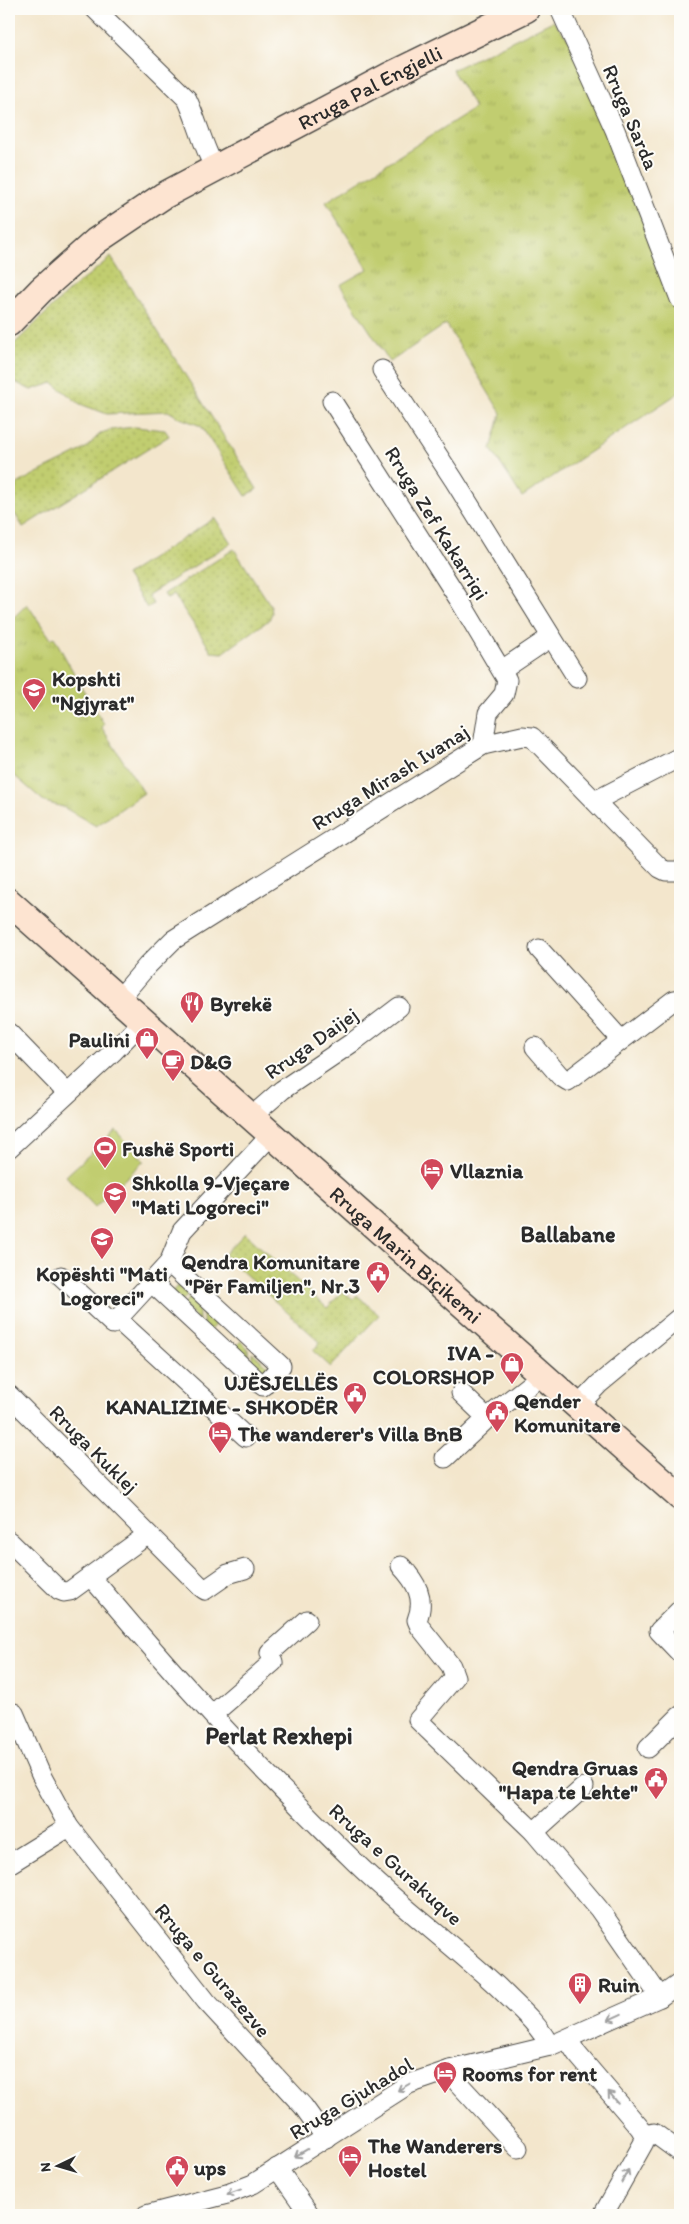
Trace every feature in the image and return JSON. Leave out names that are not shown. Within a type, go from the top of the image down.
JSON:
[{"type":"main road","name":"Rruga Pal Engjelli","points":[[9,323],[41,290],[96,241],[163,196],[216,170],[389,76],[526,9]]},
{"type":"main road","name":"Rruga Marin Biçikemi","points":[[9,902],[680,1498]]},
{"type":"street","points":[[95,9],[187,99],[196,117],[208,157],[216,170]]},
{"type":"street","name":"Rruga Sarda","points":[[560,9],[614,130],[680,299]]},
{"type":"street","name":"Rruga Zef Kakarriqi","points":[[382,370],[454,480],[577,678]]},
{"type":"street","name":"Rruga Zef Kakarriqi","points":[[332,401],[507,680],[504,694],[488,713],[483,744]]},
{"type":"street","points":[[502,670],[551,637]]},
{"type":"street","name":"Rruga Mirash Ivanaj","points":[[119,999],[147,966],[173,940],[483,744],[522,736],[532,737],[660,868],[666,872],[680,871]]},
{"type":"street","points":[[595,801],[680,757]]},
{"type":"street","points":[[539,949],[621,1040]]},
{"type":"street","points":[[535,1047],[560,1076],[568,1081],[674,1000],[680,999]]},
{"type":"street","name":"Rruga Daijej","points":[[251,1117],[282,1090],[353,1042],[399,1007]]},
{"type":"street","points":[[10,1144],[143,1021]]},
{"type":"street","points":[[9,1033],[67,1093]]},
{"type":"street","points":[[61,1276],[112,1324],[169,1263],[182,1231],[271,1135]]},
{"type":"street","points":[[151,1282],[263,1386],[281,1366],[169,1263]]},
{"type":"street","points":[[577,1406],[599,1384],[680,1317]]},
{"type":"street","points":[[117,1319],[246,1437]]},
{"type":"street","points":[[445,1458],[487,1418],[542,1375]]},
{"type":"street","points":[[461,1393],[487,1418]]},
{"type":"street","name":"Rruga Kuklej","points":[[9,1395],[147,1535],[206,1590],[228,1574],[246,1569]]},
{"type":"street","points":[[9,1541],[59,1590],[64,1592],[70,1591],[91,1577],[147,1535]]},
{"type":"street","points":[[401,1566],[414,1582],[421,1598],[417,1620],[420,1627],[451,1666],[454,1677],[418,1720],[534,1832],[599,1909],[660,1997]]},
{"type":"street","name":"Rruga e Gurakuqve","points":[[91,1577],[146,1643],[274,1780],[356,1863],[390,1894],[460,1951],[537,2025],[550,2046]]},
{"type":"street","points":[[680,1610],[659,1631],[680,1653]]},
{"type":"street","points":[[213,1714],[273,1662],[270,1652],[307,1620]]},
{"type":"street","name":"Rruga e Gurazezve","points":[[14,1713],[41,1775],[69,1827],[206,2001],[303,2106],[326,2138]]},
{"type":"street","points":[[648,1748],[680,1716]]},
{"type":"street","points":[[534,1832],[584,1786]]},
{"type":"street","points":[[9,1864],[69,1827]]},
{"type":"street","name":"Rruga Gjuhadol","points":[[146,2215],[240,2190],[326,2138],[409,2084],[450,2070],[568,2040],[660,1997],[680,1983]]},
{"type":"street","points":[[568,2040],[577,2054],[644,2135],[644,2142],[603,2215]]},
{"type":"street","points":[[450,2070],[458,2083],[518,2148]]},
{"type":"street","points":[[644,2135],[654,2133],[680,2152]]},
{"type":"street","name":"Rruga Gjuhadol","points":[[277,2168],[310,2215]]},
{"type":"green space","points":[[553,21],[571,42],[680,311],[680,392],[522,497],[491,449],[501,413],[446,324],[390,362],[340,285],[368,269],[326,202],[475,108],[452,70]]},
{"type":"green space","points":[[111,257],[257,489],[246,496],[201,426],[168,411],[107,414],[80,404],[53,383],[31,390],[9,379],[9,349],[70,290]]},
{"type":"green space","points":[[135,427],[165,430],[169,436],[23,527],[15,514],[9,518],[9,490],[84,449],[101,433]]},
{"type":"green space","points":[[215,518],[231,543],[148,595],[153,604],[147,608],[126,575]]},
{"type":"green space","points":[[234,549],[271,606],[272,613],[269,620],[223,653],[212,652],[174,595],[167,599],[164,594]]},
{"type":"green space","points":[[27,604],[51,639],[54,637],[104,724],[102,728],[144,793],[96,826],[63,807],[45,802],[9,771],[9,635],[11,633],[9,622]]},
{"type":"green space","name":"Fushë Sporti","points":[[116,1130],[144,1161],[95,1207],[66,1176]]},
{"type":"green space","points":[[245,1233],[327,1308],[343,1291],[353,1299],[357,1295],[379,1315],[331,1367],[313,1351],[320,1342],[224,1255]]},
{"type":"green space","points":[[178,1285],[189,1294],[180,1303],[170,1294]]},
{"type":"green space","points":[[191,1296],[199,1303],[199,1321],[183,1305]]},
{"type":"green space","points":[[203,1307],[218,1321],[210,1330],[203,1324]]},
{"type":"green space","points":[[241,1341],[248,1348],[249,1365],[232,1350]]},
{"type":"green space","points":[[252,1352],[268,1366],[260,1375],[252,1369]]},
{"type":"place","name":"Kopshti \"Ngjyrat\"","points":[[34,711]]},
{"type":"place","name":"Byrekë","points":[[192,1024]]},
{"type":"place","name":"Paulini","points":[[147,1060]]},
{"type":"place","name":"D&G","points":[[173,1082]]},
{"type":"place","name":"Fushë Sporti","points":[[105,1169]]},
{"type":"place","name":"Vllaznia","points":[[432,1191]]},
{"type":"place","name":"Shkolla 9-Vjeçare \"Mati Logoreci\"","points":[[115,1215]]},
{"type":"place","name":"Kopështi \"Mati Logoreci\"","points":[[102,1260]]},
{"type":"place","name":"Qendra Komunitare \"Për Familjen\", Nr.3","points":[[378,1294]]},
{"type":"place","name":"IVA - COLORSHOP","points":[[512,1385]]},
{"type":"place","name":"UJËSJELLËS KANALIZIME - SHKODËR","points":[[355,1415]]},
{"type":"place","name":"Qender Komunitare","points":[[497,1433]]},
{"type":"place","name":"The wanderer's Villa BnB","points":[[220,1454]]},
{"type":"place","name":"Qendra Gruas \"Hapa te Lehte\"","points":[[656,1800]]},
{"type":"place","name":"Ruin","points":[[580,2005]]},
{"type":"place","name":"Rooms for rent","points":[[445,2094]]},
{"type":"place","name":"The Wanderers Hostel","points":[[350,2178]]},
{"type":"place","name":"ups","points":[[177,2188]]},
{"type":"district","name":"Ballabane","points":[[568,1234]]},
{"type":"district","name":"Perlat Rexhepi","points":[[279,1735]]}]
